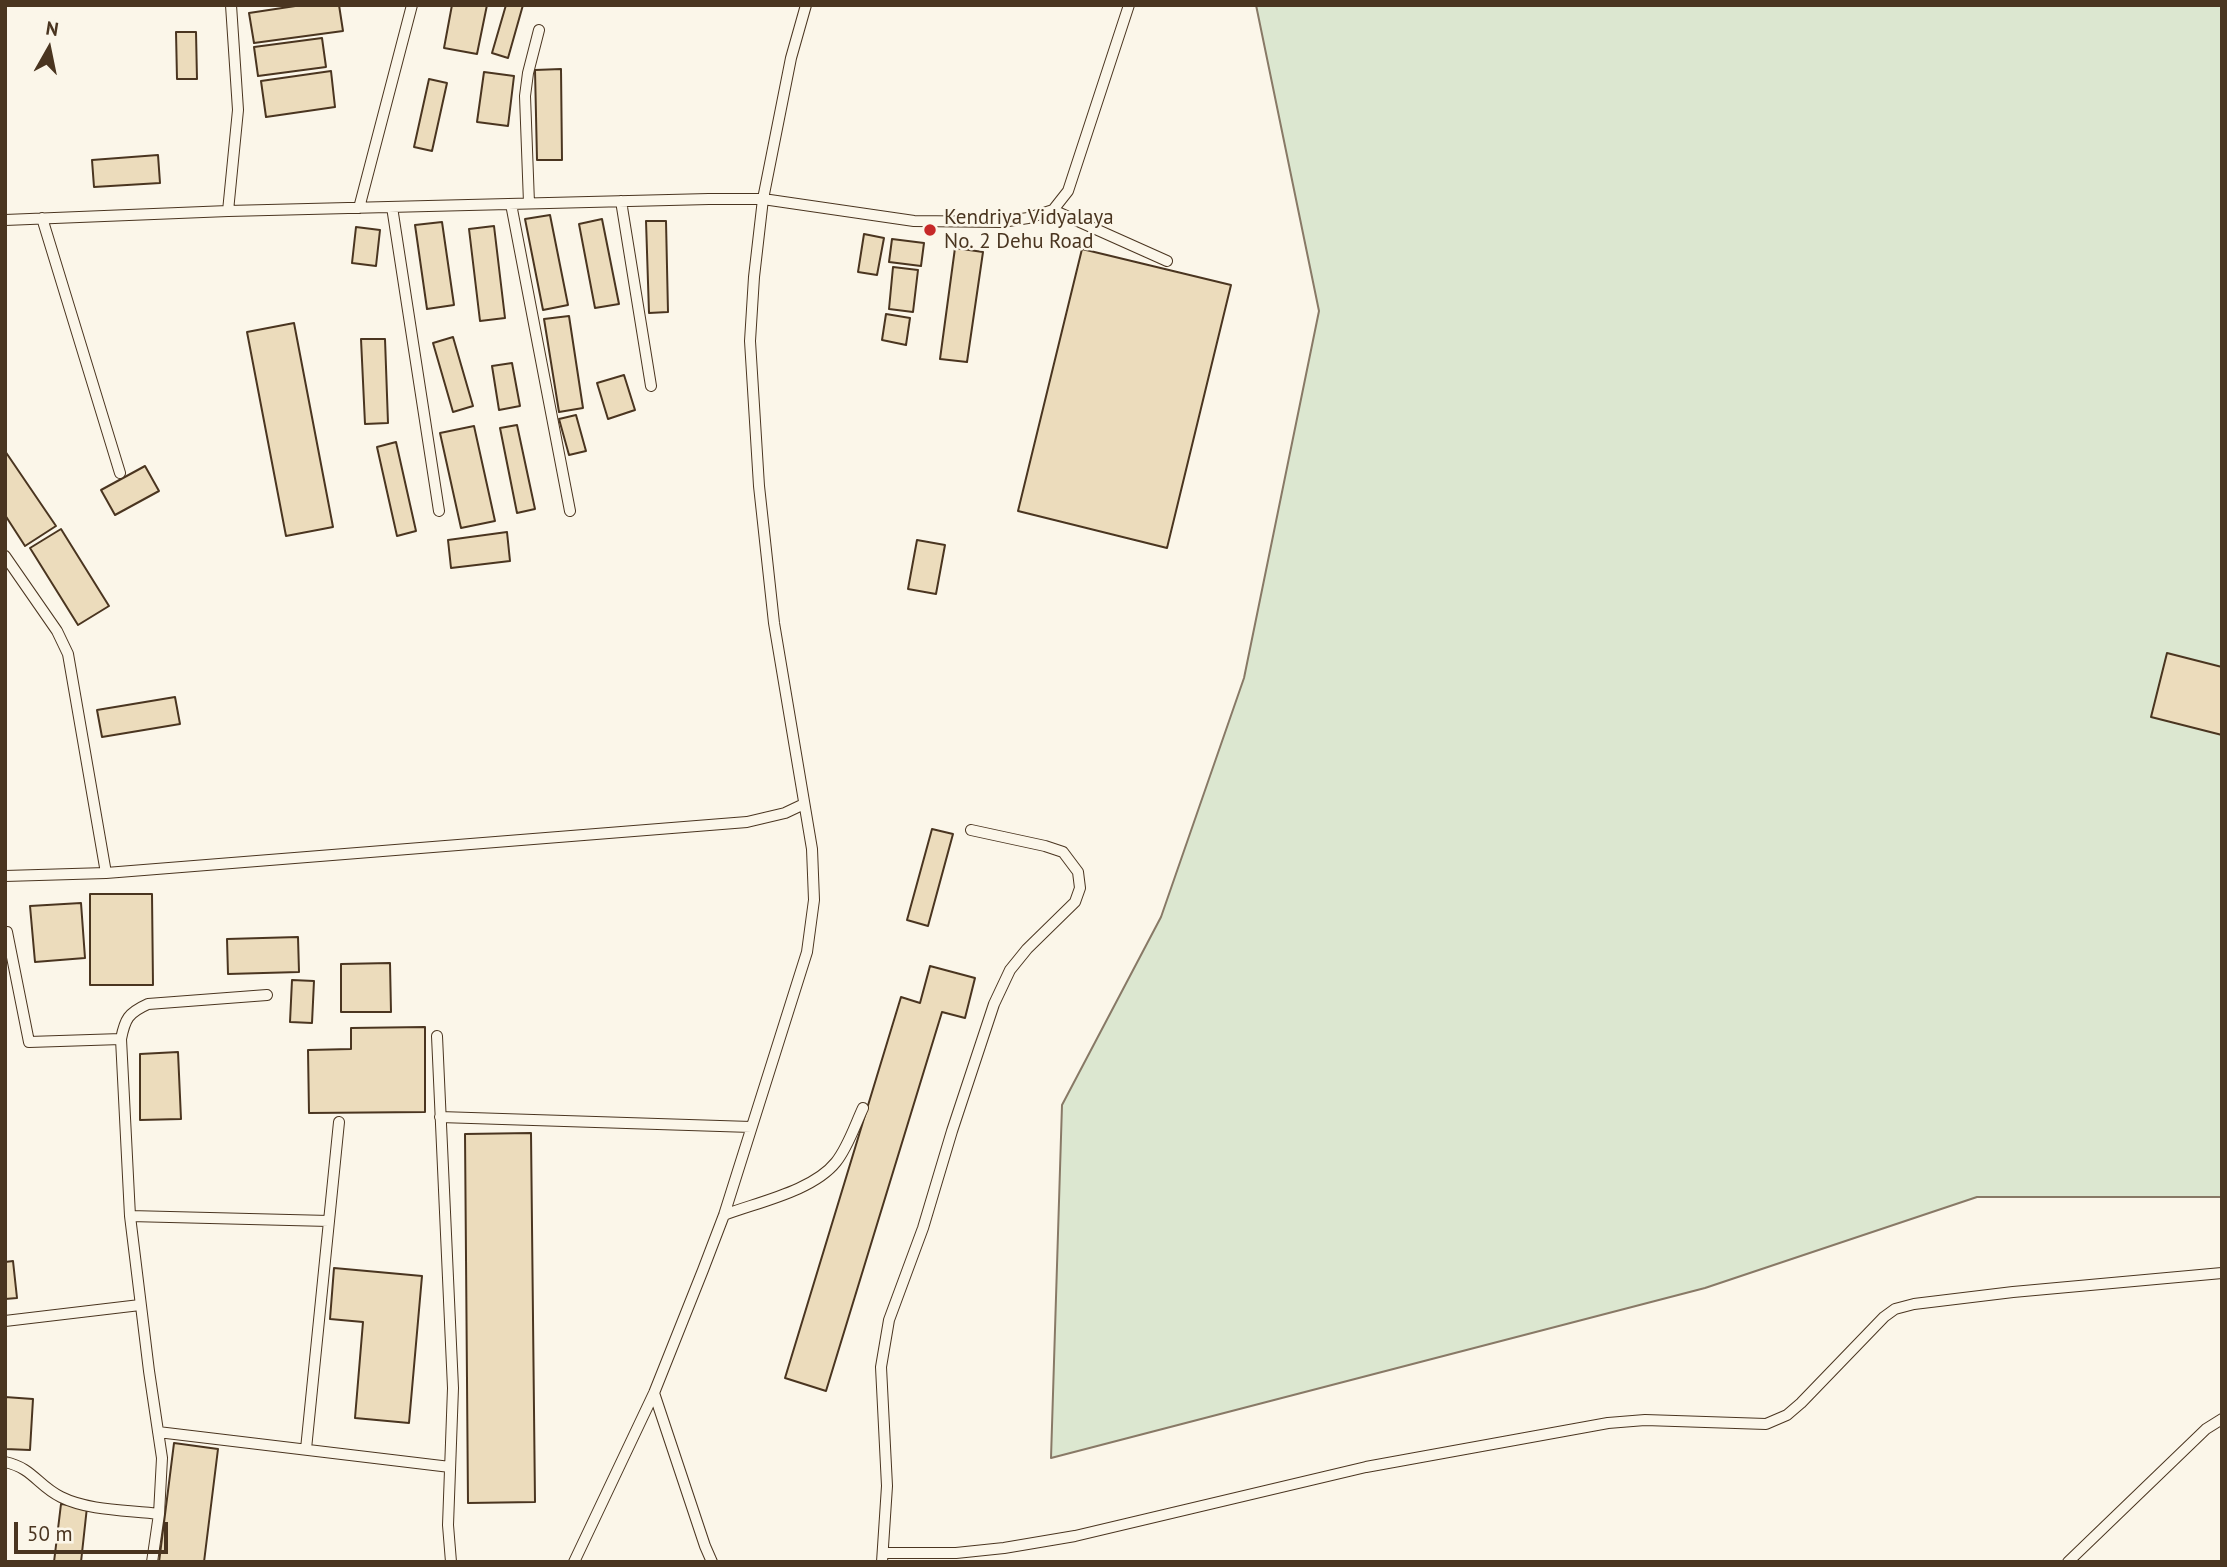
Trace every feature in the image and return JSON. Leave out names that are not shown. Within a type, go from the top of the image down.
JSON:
[{"type":"lane","points":[[229,211],[238,110],[232,5]]},
{"type":"lane","points":[[359,208],[412,5]]},
{"type":"lane","points":[[574,1562],[654,1393],[724,1214],[807,952],[814,900],[812,849],[774,623],[759,486],[750,341],[763,199],[791,58],[806,5]]},
{"type":"lane","points":[[5,220],[229,211],[763,199],[914,220],[1002,222],[1028,218],[1053,210],[1068,191],[1129,5]]},
{"type":"lane","points":[[528,203],[525,96],[539,30]]},
{"type":"lane","points":[[621,201],[651,386]]},
{"type":"lane","points":[[511,204],[570,511]]},
{"type":"lane","points":[[392,207],[439,511]]},
{"type":"lane","points":[[1053,210],[1167,261]]},
{"type":"lane","points":[[42,218],[120,473]]},
{"type":"lane","points":[[5,556],[57,631],[68,654],[106,873]]},
{"type":"lane","points":[[5,876],[106,873],[747,822],[785,813],[804,804]]},
{"type":"lane","points":[[971,830],[1063,852],[1078,872],[1080,888],[1075,902],[1027,949],[1010,970],[994,1004],[923,1228],[889,1320],[881,1367],[887,1486],[882,1557],[1004,1548],[1075,1536],[1366,1467],[1608,1423],[1645,1420],[1766,1424],[1794,1409],[1895,1309],[1914,1304],[2013,1292],[2222,1273]]},
{"type":"lane","points":[[5,932],[29,1042],[121,1039]]},
{"type":"lane","points":[[152,1562],[159,1514],[162,1458],[130,1216],[121,1039],[124,1024],[132,1011],[148,1004],[267,995]]},
{"type":"lane","points":[[437,1036],[453,1388],[448,1525],[451,1562]]},
{"type":"lane","points":[[724,1214],[808,1184],[822,1175],[837,1161],[863,1108]]},
{"type":"lane","points":[[440,1117],[751,1127]]},
{"type":"lane","points":[[306,1450],[339,1122]]},
{"type":"lane","points":[[130,1216],[329,1221]]},
{"type":"lane","points":[[5,1321],[141,1305]]},
{"type":"lane","points":[[654,1393],[712,1562]]},
{"type":"lane","points":[[2068,1562],[2206,1429],[2222,1419]]},
{"type":"lane","points":[[158,1432],[450,1467]]},
{"type":"lane","points":[[5,1462],[28,1470],[60,1497],[93,1506],[159,1514]]},
{"type":"green space","points":[[1256,5],[2222,5],[2222,1197],[1977,1197],[1705,1288],[1051,1458],[1062,1105],[1161,917],[1244,678],[1319,311]]},
{"type":"building","points":[[302,5],[339,5],[343,31],[254,43],[249,13]]},
{"type":"building","points":[[452,5],[487,5],[477,54],[444,48]]},
{"type":"building","points":[[506,5],[523,5],[508,58],[492,53]]},
{"type":"building","points":[[176,32],[196,32],[197,79],[177,79]]},
{"type":"building","points":[[322,38],[326,67],[258,76],[254,47]]},
{"type":"building","points":[[561,69],[562,160],[537,160],[535,70]]},
{"type":"building","points":[[331,71],[335,107],[266,117],[261,81]]},
{"type":"building","points":[[484,72],[514,76],[508,126],[477,122]]},
{"type":"building","points":[[429,79],[447,83],[432,151],[414,147]]},
{"type":"building","points":[[158,155],[160,183],[94,187],[92,160]]},
{"type":"building","points":[[550,215],[568,305],[543,310],[525,219]]},
{"type":"building","points":[[602,219],[619,304],[595,308],[579,224]]},
{"type":"building","points":[[646,221],[666,221],[668,312],[649,313]]},
{"type":"building","points":[[442,222],[454,305],[427,309],[415,225]]},
{"type":"building","points":[[494,226],[505,318],[480,321],[469,229]]},
{"type":"building","points":[[356,227],[380,230],[376,266],[352,263]]},
{"type":"building","points":[[864,234],[884,238],[877,275],[858,272]]},
{"type":"building","points":[[892,239],[924,243],[921,266],[889,262]]},
{"type":"building","points":[[955,248],[983,252],[967,362],[940,359]]},
{"type":"building","points":[[1082,249],[1231,285],[1167,548],[1018,511]]},
{"type":"building","points":[[893,267],[918,270],[913,312],[889,309]]},
{"type":"building","points":[[886,314],[910,318],[906,345],[882,340]]},
{"type":"building","points":[[569,316],[583,408],[559,412],[544,319]]},
{"type":"building","points":[[294,323],[333,527],[286,536],[247,332]]},
{"type":"building","points":[[453,337],[473,406],[453,412],[433,343]]},
{"type":"building","points":[[361,339],[385,339],[388,423],[365,424]]},
{"type":"building","points":[[512,363],[520,406],[499,410],[492,366]]},
{"type":"building","points":[[624,375],[635,410],[608,419],[597,383]]},
{"type":"building","points":[[576,415],[586,451],[569,455],[559,419]]},
{"type":"building","points":[[517,425],[535,509],[517,513],[500,428]]},
{"type":"building","points":[[474,426],[495,521],[461,528],[440,433]]},
{"type":"building","points":[[396,442],[416,531],[397,536],[377,447]]},
{"type":"building","points":[[5,451],[56,526],[25,546],[5,515]]},
{"type":"building","points":[[145,466],[159,491],[115,515],[101,490]]},
{"type":"building","points":[[61,529],[109,606],[78,625],[30,548]]},
{"type":"building","points":[[507,532],[510,561],[451,568],[448,540]]},
{"type":"building","points":[[917,540],[945,545],[936,594],[908,589]]},
{"type":"building","points":[[2167,653],[2222,667],[2222,735],[2151,717]]},
{"type":"building","points":[[175,697],[180,724],[102,737],[97,710]]},
{"type":"building","points":[[932,829],[953,834],[928,926],[907,920]]},
{"type":"building","points":[[90,894],[152,894],[153,985],[90,985]]},
{"type":"building","points":[[81,903],[85,958],[35,962],[30,906]]},
{"type":"building","points":[[298,937],[299,972],[228,974],[227,939]]},
{"type":"building","points":[[390,963],[391,1012],[341,1012],[341,964]]},
{"type":"building","points":[[930,966],[975,978],[965,1018],[942,1012],[826,1391],[785,1378],[901,997],[920,1003]]},
{"type":"building","points":[[292,980],[314,981],[312,1023],[290,1022]]},
{"type":"building","points":[[425,1027],[425,1112],[309,1113],[308,1050],[351,1049],[351,1028]]},
{"type":"building","points":[[178,1052],[181,1119],[140,1120],[140,1054]]},
{"type":"building","points":[[531,1133],[535,1502],[468,1503],[465,1134]]},
{"type":"building","points":[[13,1261],[17,1298],[5,1299],[5,1262]]},
{"type":"building","points":[[334,1268],[422,1276],[409,1423],[355,1418],[363,1322],[330,1319]]},
{"type":"building","points":[[5,1397],[33,1399],[30,1450],[5,1449]]},
{"type":"building","points":[[174,1443],[218,1449],[204,1562],[159,1562]]},
{"type":"building","points":[[61,1504],[87,1507],[81,1562],[54,1562]]},
{"type":"place","name":"Kendriya Vidyalaya No. 2 Dehu Road","points":[[930,230]]}]
